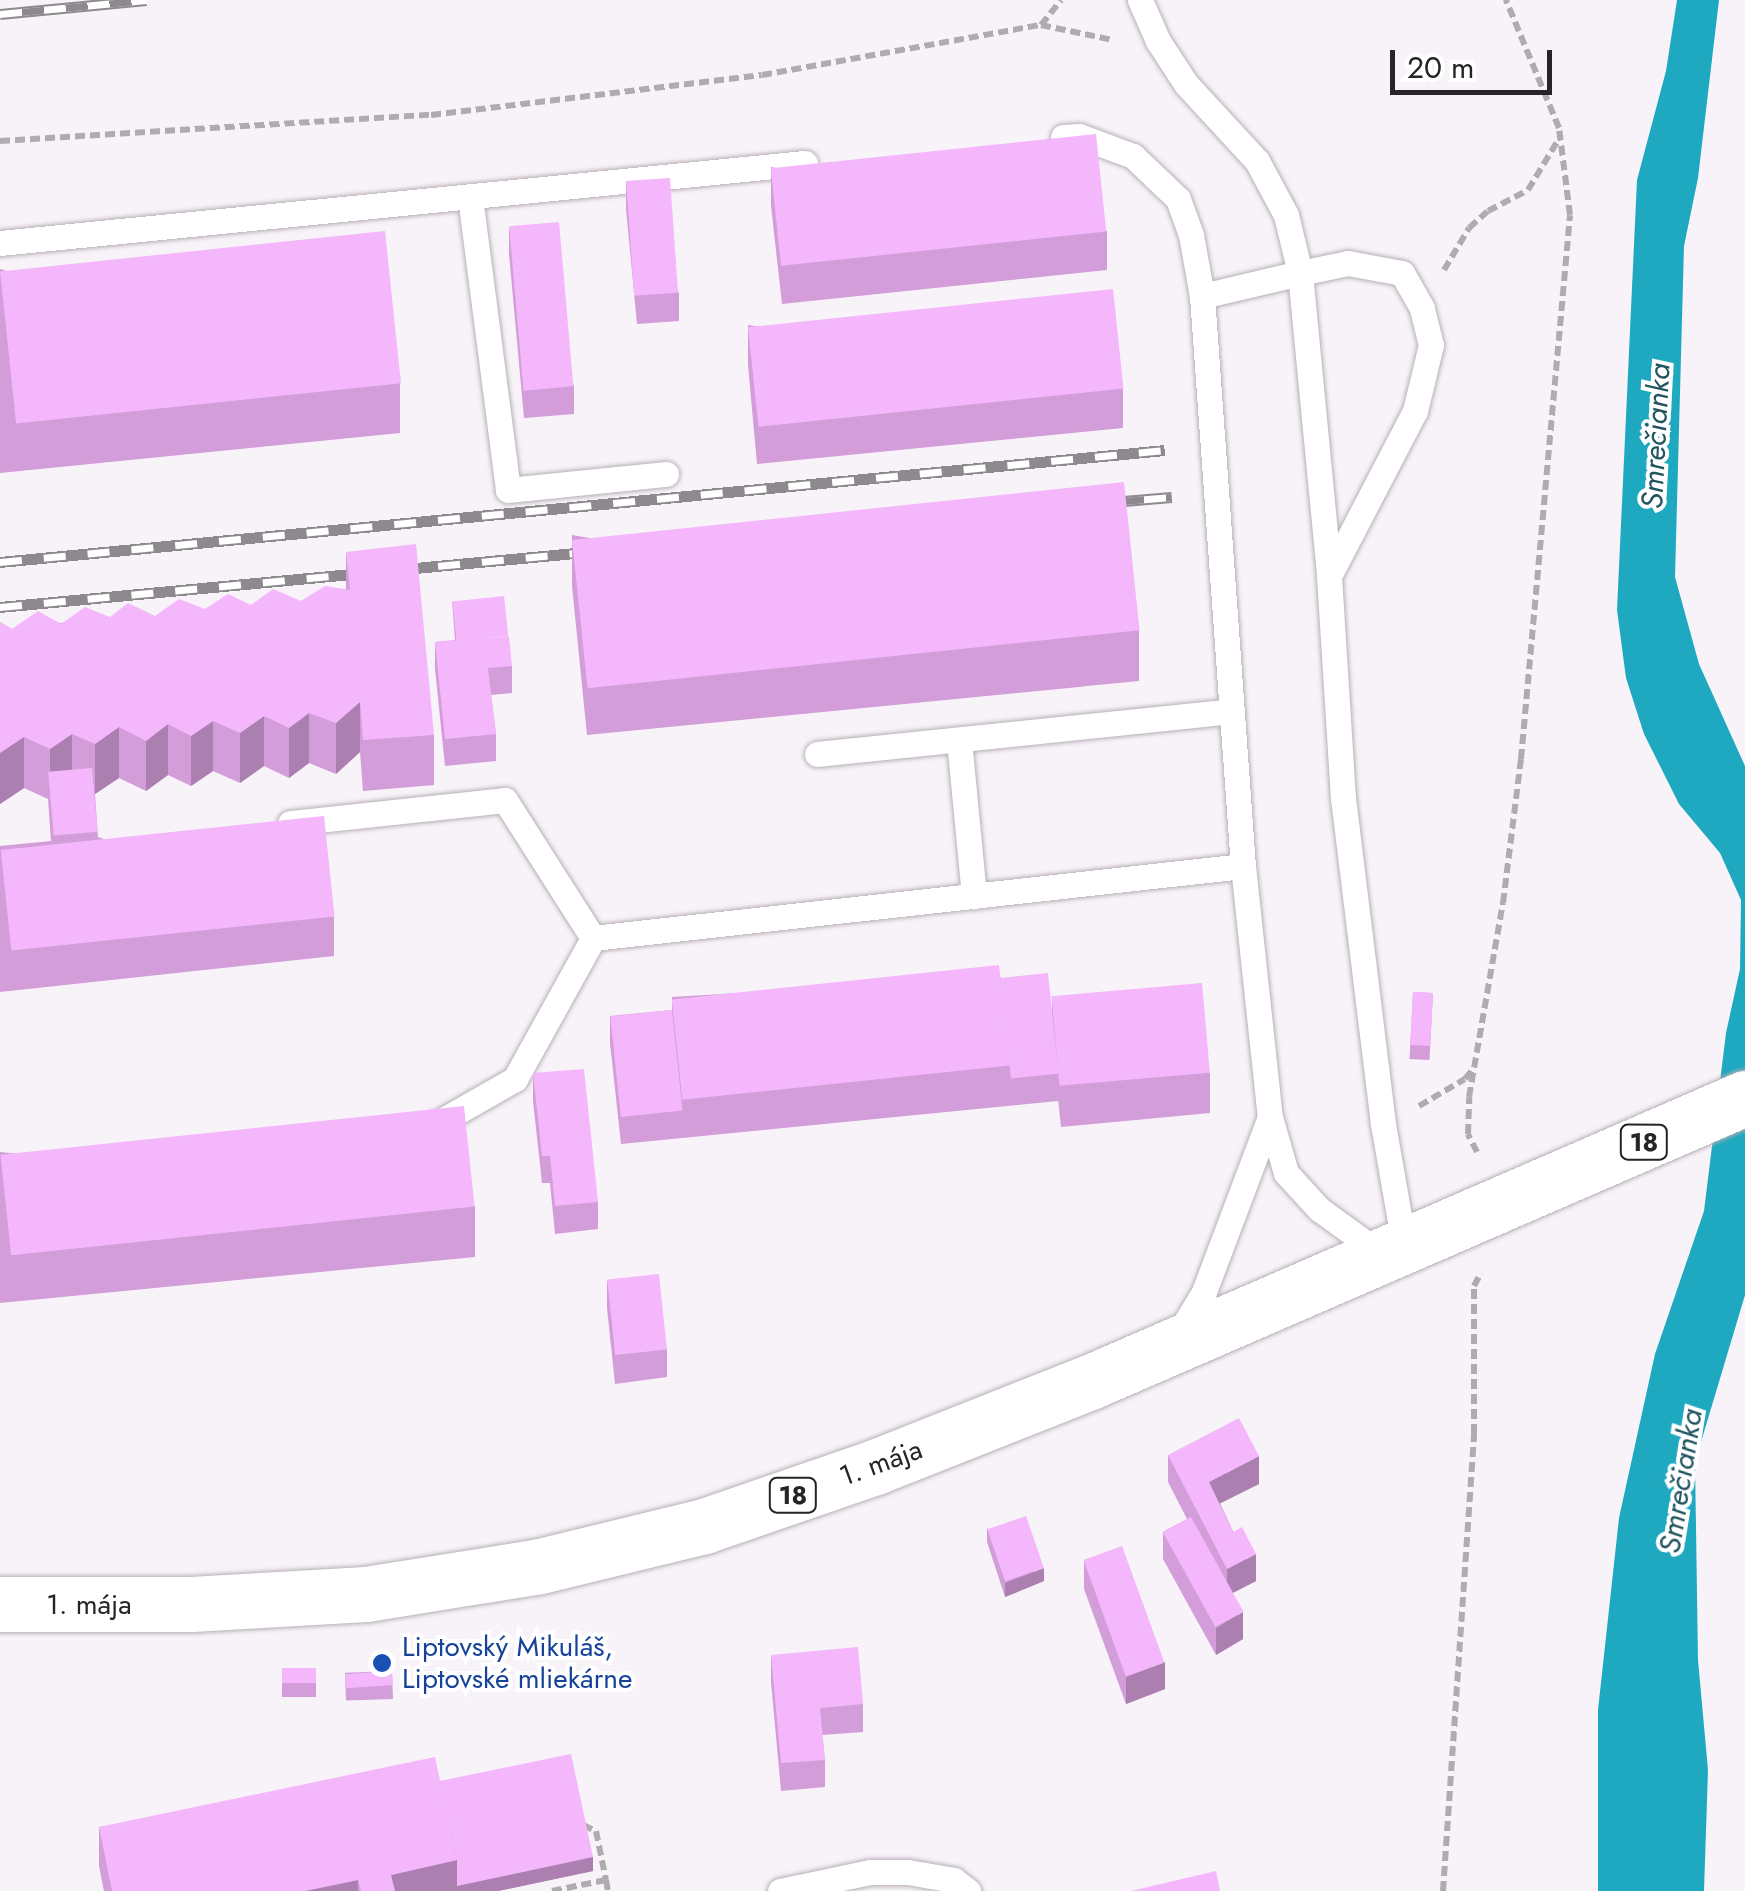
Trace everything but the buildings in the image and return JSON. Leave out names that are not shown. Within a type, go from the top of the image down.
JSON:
[{"type":"main road","name":"1. mája","points":[[0,1604],[191,1604],[366,1594],[540,1566],[704,1526],[858,1473],[1171,1346],[1745,1098]]},
{"type":"lane","points":[[1140,0],[1186,84],[1257,161],[1286,215],[1300,273],[1329,576],[1342,782],[1384,1124],[1393,1249]]},
{"type":"lane","points":[[1040,140],[1079,136],[1133,156],[1178,199],[1184,217],[1202,296],[1243,866],[1270,1117],[1286,1172],[1319,1209],[1393,1249]]},
{"type":"lane","points":[[0,243],[824,161]]},
{"type":"lane","points":[[470,197],[508,490],[666,474]]},
{"type":"lane","points":[[1202,296],[1348,263],[1402,273],[1422,308],[1430,345],[1415,411],[1329,576]]},
{"type":"lane","points":[[817,754],[1232,711]]},
{"type":"lane","points":[[959,740],[974,896]]},
{"type":"lane","points":[[271,826],[505,800],[593,938]]},
{"type":"lane","points":[[593,938],[1243,866]]},
{"type":"lane","points":[[408,1126],[446,1122],[515,1079],[593,938]]},
{"type":"lane","points":[[1171,1346],[1204,1292],[1270,1117]]},
{"type":"lane","points":[[780,1891],[870,1872],[908,1872],[954,1880],[968,1891]]},
{"type":"path","points":[[1041,25],[1061,0]]},
{"type":"path","points":[[1484,1154],[1473,1150],[1468,1134],[1521,759],[1570,215],[1561,136],[1545,88],[1506,0]]},
{"type":"path","points":[[0,142],[431,115],[762,74],[1041,25],[1111,39],[1169,58]]},
{"type":"path","points":[[1422,308],[1469,228],[1488,210],[1528,190],[1561,136]]},
{"type":"path","points":[[1384,1124],[1448,1091],[1475,1067]]},
{"type":"path","points":[[1443,1891],[1474,1434],[1474,1286],[1483,1269]]},
{"type":"path","points":[[583,1825],[596,1831],[608,1891]]},
{"type":"path","points":[[552,1891],[606,1880]]},
{"type":"water","name":"Smrečianka","points":[[1677,0],[1719,0],[1698,178],[1684,246],[1675,577],[1699,664],[1745,766],[1745,1295],[1695,1462],[1698,1660],[1708,1770],[1704,1891],[1598,1891],[1598,1710],[1619,1518],[1655,1354],[1704,1211],[1726,1033],[1740,969],[1741,900],[1720,853],[1679,804],[1644,734],[1626,678],[1617,610],[1637,180],[1666,71]]},
{"type":"railway","points":[[0,14],[146,0]]},
{"type":"railway","points":[[0,562],[1165,450]]},
{"type":"railway","points":[[1100,503],[1172,497]]},
{"type":"railway","points":[[0,607],[597,551]]},
{"type":"place","name":"Liptovský Mikuláš, Liptovské mliekárne","points":[[382,1663]]}]
